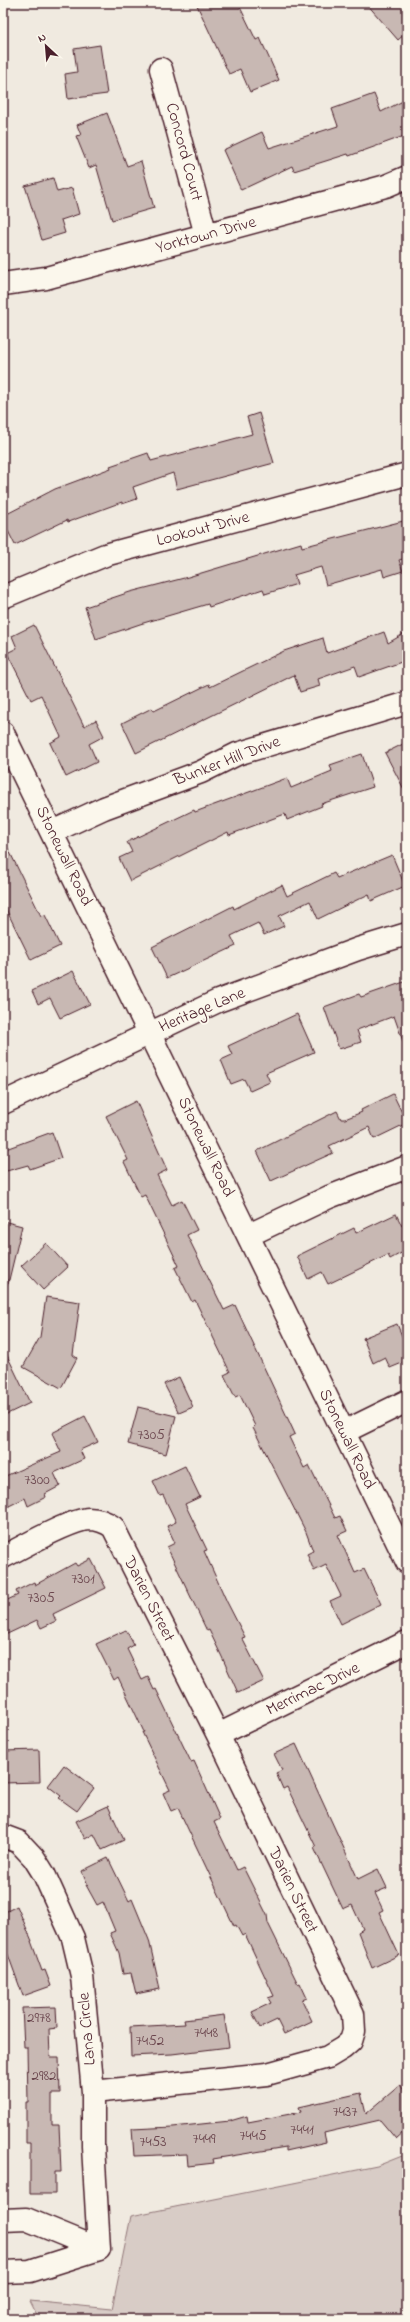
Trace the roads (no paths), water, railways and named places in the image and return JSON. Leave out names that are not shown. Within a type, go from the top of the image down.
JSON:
[{"type":"street","name":"Concord Court","points":[[161,69],[206,235]]},
{"type":"street","name":"Yorktown Drive","points":[[3,284],[46,278],[386,186],[407,178]]},
{"type":"street","name":"Lookout Drive","points":[[3,597],[105,555],[407,474]]},
{"type":"street","name":"Bunker Hill Drive","points":[[52,832],[104,808],[201,772],[237,754],[407,703]]},
{"type":"street","name":"Stonewall Road","points":[[3,733],[249,1235],[407,1562]]},
{"type":"street","name":"Heritage Lane","points":[[3,1102],[10,1101],[218,1001],[358,949],[407,934]]},
{"type":"street","points":[[249,1235],[329,1197],[407,1167]]},
{"type":"street","points":[[344,1432],[407,1401]]},
{"type":"street","name":"Darien Street","points":[[3,1557],[70,1525],[89,1519],[106,1522],[112,1527],[218,1735],[353,2014],[354,2031],[351,2041],[343,2048],[328,2056],[267,2074],[93,2092]]},
{"type":"street","name":"Merrimac Drive","points":[[218,1735],[407,1642]]},
{"type":"street","name":"Lana Circle","points":[[3,1836],[19,1842],[34,1858],[44,1874],[73,1938],[82,1976],[93,2092],[93,2146],[99,2249]]},
{"type":"street","points":[[3,2220],[26,2219],[99,2249]]},
{"type":"street","points":[[3,2272],[30,2271],[99,2249]]}]
